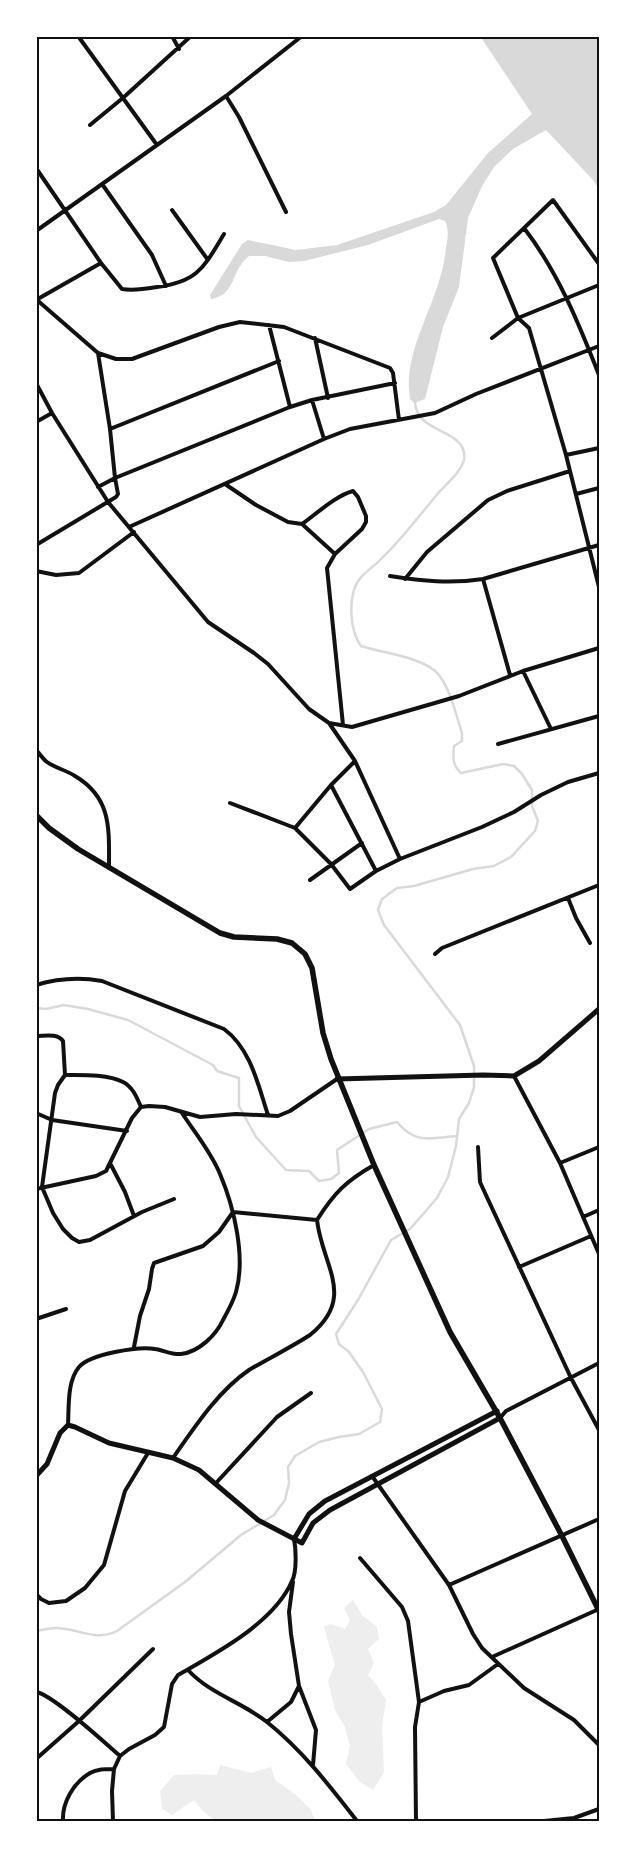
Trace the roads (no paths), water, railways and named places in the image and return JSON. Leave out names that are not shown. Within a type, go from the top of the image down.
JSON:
[{"type":"main road","points":[[36,816],[65,840],[109,868],[220,933],[234,937],[277,939],[292,944],[305,954],[312,968],[323,1033],[337,1078],[374,1165],[450,1332],[500,1418],[562,1536],[598,1610]]},
{"type":"street","points":[[78,36],[157,145]]},
{"type":"street","points":[[172,36],[179,49]]},
{"type":"street","points":[[90,125],[179,49],[191,36]]},
{"type":"street","points":[[36,231],[226,96],[302,36]]},
{"type":"street","points":[[226,96],[239,117],[286,212]]},
{"type":"street","points":[[36,168],[122,289],[139,290],[166,286],[180,283],[193,276],[208,260],[224,234]]},
{"type":"street","points":[[102,184],[152,255],[166,286]]},
{"type":"street","points":[[599,264],[553,200],[493,258],[518,318],[529,328],[566,455],[599,587]]},
{"type":"street","points":[[172,210],[208,260]]},
{"type":"street","points":[[524,228],[538,247],[567,299],[599,375]]},
{"type":"street","points":[[101,262],[36,300],[98,354],[116,359],[132,359],[219,327],[240,322],[284,327],[390,368],[395,383],[399,420]]},
{"type":"street","points":[[492,338],[518,318],[599,285]]},
{"type":"street","points":[[270,325],[290,407]]},
{"type":"street","points":[[315,338],[328,398]]},
{"type":"street","points":[[129,527],[324,439],[350,430],[435,413],[476,394],[599,346]]},
{"type":"street","points":[[36,545],[117,496],[110,429],[98,354]]},
{"type":"street","points":[[110,429],[279,361]]},
{"type":"street","points":[[36,383],[52,413],[108,502],[208,622],[261,659],[309,709],[329,723],[355,761],[400,859]]},
{"type":"street","points":[[98,487],[115,478],[290,407],[312,400],[395,383]]},
{"type":"street","points":[[312,400],[324,439]]},
{"type":"street","points":[[36,422],[52,413]]},
{"type":"street","points":[[566,455],[599,448]]},
{"type":"street","points":[[405,579],[427,552],[488,500],[507,491],[570,471]]},
{"type":"street","points":[[225,484],[256,506],[288,522],[302,524],[335,554]]},
{"type":"street","points":[[576,494],[599,488]]},
{"type":"street","points":[[302,524],[347,493],[356,492],[366,516],[366,522],[362,529],[335,554],[327,568],[343,725]]},
{"type":"street","points":[[36,571],[56,575],[79,573],[134,532]]},
{"type":"street","points":[[390,576],[424,582],[452,583],[482,579],[599,545]]},
{"type":"street","points":[[482,579],[510,676]]},
{"type":"street","points":[[329,723],[352,727],[459,696],[523,671],[599,648]]},
{"type":"street","points":[[523,671],[551,729]]},
{"type":"street","points":[[498,744],[599,716]]},
{"type":"street","points":[[36,750],[47,762],[75,776],[92,789],[99,798],[108,819],[109,868]]},
{"type":"street","points":[[295,828],[331,785],[355,761]]},
{"type":"street","points":[[230,803],[295,828],[332,864],[350,889],[376,871],[400,859],[482,827],[514,812],[541,794],[568,782],[599,772]]},
{"type":"street","points":[[331,785],[376,871]]},
{"type":"street","points":[[310,880],[362,843]]},
{"type":"street","points":[[435,954],[442,948],[599,886]]},
{"type":"street","points":[[568,898],[576,918],[590,943]]},
{"type":"street","points":[[36,985],[70,978],[87,978],[102,981],[224,1029],[232,1034],[250,1061],[268,1115]]},
{"type":"street","points":[[36,1189],[96,1176],[106,1171],[132,1118],[141,1107],[165,1107],[200,1117],[236,1114],[278,1116],[290,1112],[337,1078],[468,1075],[514,1076],[539,1061],[599,1009]]},
{"type":"street","points":[[36,1036],[60,1037],[63,1041],[65,1075],[54,1094],[42,1187],[63,1229],[75,1241],[84,1242],[134,1216],[174,1199]]},
{"type":"street","points":[[65,1075],[90,1075],[124,1082],[133,1090],[141,1107]]},
{"type":"street","points":[[514,1076],[560,1162],[599,1254]]},
{"type":"street","points":[[36,1113],[52,1120],[127,1131]]},
{"type":"street","points":[[36,1476],[47,1464],[60,1433],[68,1425],[72,1382],[79,1366],[90,1359],[134,1348],[154,1348],[181,1354],[210,1340],[219,1329],[236,1291],[240,1260],[233,1212],[213,1161],[182,1113]]},
{"type":"street","points":[[478,1147],[480,1182],[571,1378],[599,1430]]},
{"type":"street","points":[[560,1162],[598,1148],[599,1154]]},
{"type":"street","points":[[110,1165],[125,1192],[134,1216]]},
{"type":"street","points":[[173,1458],[200,1419],[233,1383],[248,1371],[310,1335],[328,1315],[335,1292],[333,1278],[319,1235],[317,1220],[341,1187],[353,1177],[374,1165]]},
{"type":"street","points":[[583,1217],[599,1210]]},
{"type":"street","points":[[233,1212],[317,1220]]},
{"type":"street","points":[[134,1348],[154,1263],[203,1246],[220,1232],[233,1212]]},
{"type":"street","points":[[519,1267],[592,1236]]},
{"type":"street","points":[[36,1319],[66,1308]]},
{"type":"street","points":[[296,1549],[319,1518],[343,1502],[500,1418],[506,1411],[599,1363]]},
{"type":"street","points":[[216,1483],[277,1417],[311,1393]]},
{"type":"street","points":[[313,1765],[316,1730],[299,1686],[289,1612],[296,1549],[294,1539],[309,1514],[337,1493],[496,1411],[506,1411]]},
{"type":"street","points":[[68,1425],[109,1442],[173,1458],[199,1470],[258,1520],[302,1543]]},
{"type":"street","points":[[36,1594],[49,1603],[66,1601],[85,1588],[104,1564],[124,1491],[148,1453]]},
{"type":"street","points":[[410,1456],[414,1464]]},
{"type":"street","points":[[372,1476],[449,1585],[482,1648],[531,1693],[564,1713],[599,1745]]},
{"type":"street","points":[[449,1585],[599,1519]]},
{"type":"street","points":[[360,1558],[402,1607],[408,1621],[419,1702],[415,1727],[416,1821]]},
{"type":"street","points":[[114,1821],[112,1791],[114,1769],[120,1756],[164,1728],[172,1684],[178,1675],[246,1633],[272,1611],[293,1580]]},
{"type":"street","points":[[492,1657],[598,1610]]},
{"type":"street","points":[[36,1759],[79,1721],[153,1649]]},
{"type":"street","points":[[419,1702],[444,1691],[469,1685],[498,1664]]},
{"type":"street","points":[[188,1670],[197,1680],[212,1690],[268,1722],[313,1765],[357,1821]]},
{"type":"street","points":[[268,1722],[291,1702],[299,1686]]},
{"type":"street","points":[[36,1692],[41,1692],[55,1702],[120,1756]]},
{"type":"street","points":[[593,1738],[599,1736]]},
{"type":"street","points":[[63,1821],[62,1809],[73,1788],[89,1774],[101,1770],[114,1769]]},
{"type":"street","points":[[544,1821],[574,1818],[599,1809]]},
{"type":"waterway","points":[[36,1631],[56,1628],[94,1635],[109,1634],[117,1631],[185,1582],[241,1535],[274,1515],[285,1500],[289,1483],[288,1467],[295,1456],[319,1442],[359,1434],[380,1422],[382,1409],[363,1372],[349,1352],[339,1344],[336,1334],[358,1300],[391,1240],[410,1229],[437,1198],[448,1177],[456,1146],[459,1119],[469,1103],[474,1087],[474,1066],[460,1025],[384,925],[378,910],[382,899],[397,888],[414,886],[473,869],[494,866],[511,857],[535,831],[538,821],[532,806],[532,790],[522,774],[514,766],[503,764],[461,773],[456,767],[453,757],[454,746],[462,741],[462,733],[450,696],[439,675],[424,664],[403,656],[361,646],[357,640],[351,609],[357,583],[404,534],[454,476],[464,460],[463,450],[458,442],[423,420],[417,412],[415,401]]},
{"type":"waterway","points":[[36,1008],[46,1009],[64,1005],[88,1009],[128,1020],[213,1065],[217,1071],[239,1078],[239,1106],[256,1137],[286,1170],[309,1171],[319,1181],[331,1179],[339,1173],[337,1150],[369,1129],[397,1122],[417,1137],[432,1139],[457,1136]]}]
